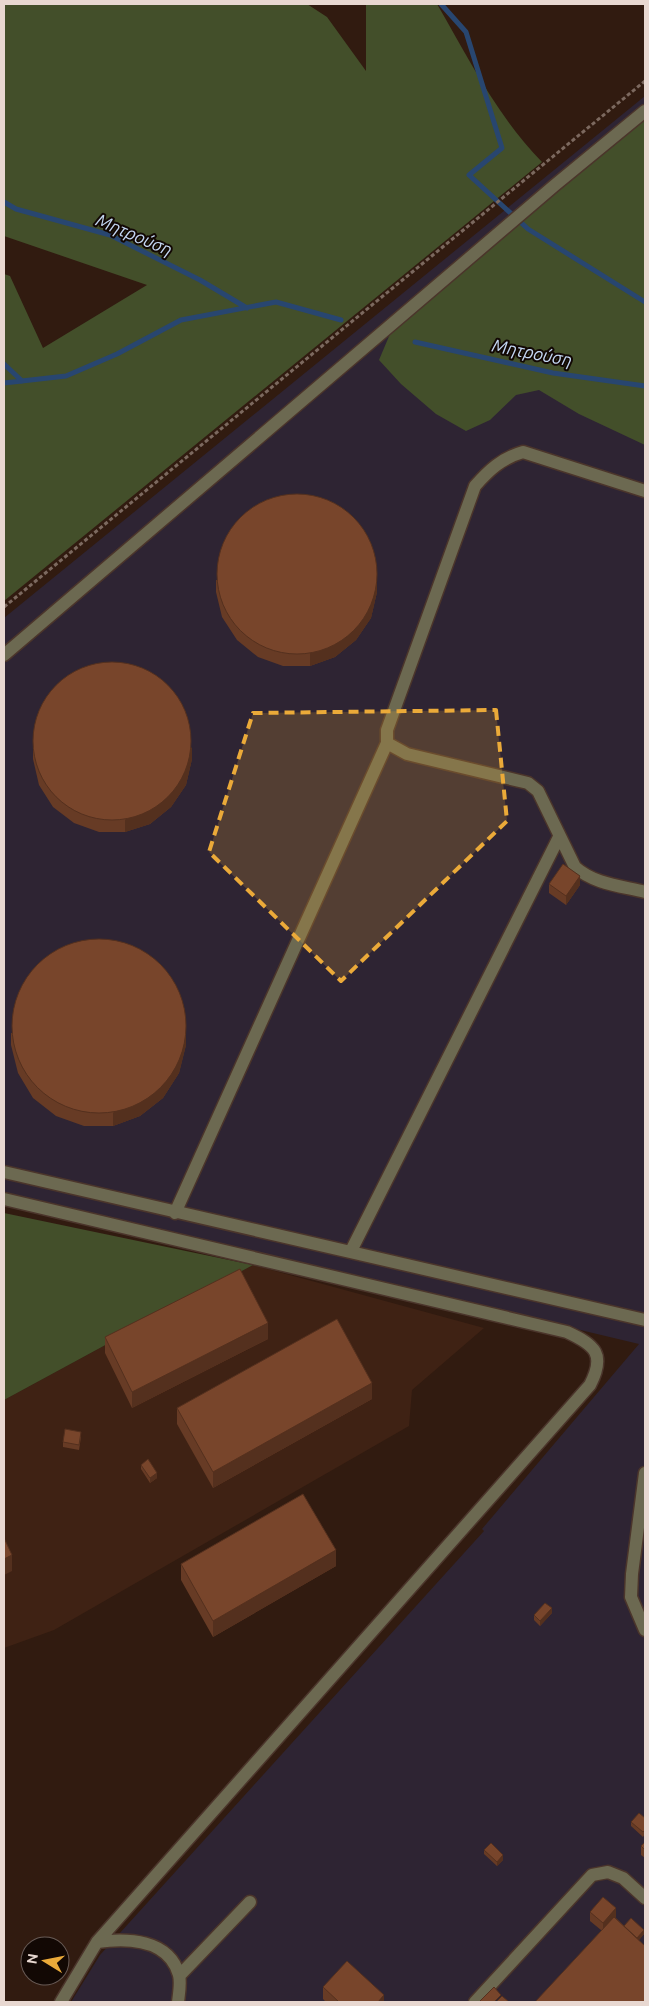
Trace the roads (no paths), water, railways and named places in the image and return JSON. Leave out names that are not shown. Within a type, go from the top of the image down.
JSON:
[{"type":"street","points":[[4,655],[542,196],[645,112]]},
{"type":"street","points":[[175,1213],[387,743],[388,730],[475,486],[492,467],[511,455],[523,452],[645,491]]},
{"type":"street","points":[[387,743],[407,754],[528,783],[538,791],[575,867],[584,875],[598,881],[645,892]]},
{"type":"street","points":[[351,1251],[559,837]]},
{"type":"street","points":[[4,1172],[645,1320]]},
{"type":"street","points":[[4,1199],[567,1332],[588,1342],[597,1353],[597,1372],[590,1385],[98,1942],[61,2002]]},
{"type":"street","points":[[645,1473],[632,1574],[631,1597],[645,1630]]},
{"type":"street","points":[[475,2002],[592,1875],[608,1872],[623,1878],[645,1898]]},
{"type":"street","points":[[179,1976],[250,1902]]},
{"type":"street","points":[[98,1942],[135,1940],[156,1947],[171,1958],[179,1976],[178,2002]]},
{"type":"waterway","points":[[441,4],[466,32],[502,148],[469,175],[528,229],[645,302]]},
{"type":"waterway","name":"Μητρούση","points":[[4,202],[16,209],[110,235],[200,280],[247,308]]},
{"type":"waterway","name":"Μητρούση","points":[[4,383],[66,376],[117,354],[181,320],[276,302],[341,320]]},
{"type":"waterway","name":"Μητρούση","points":[[415,342],[553,373],[645,386]]},
{"type":"waterway","name":"Μητρούση","points":[[4,364],[22,381]]}]
